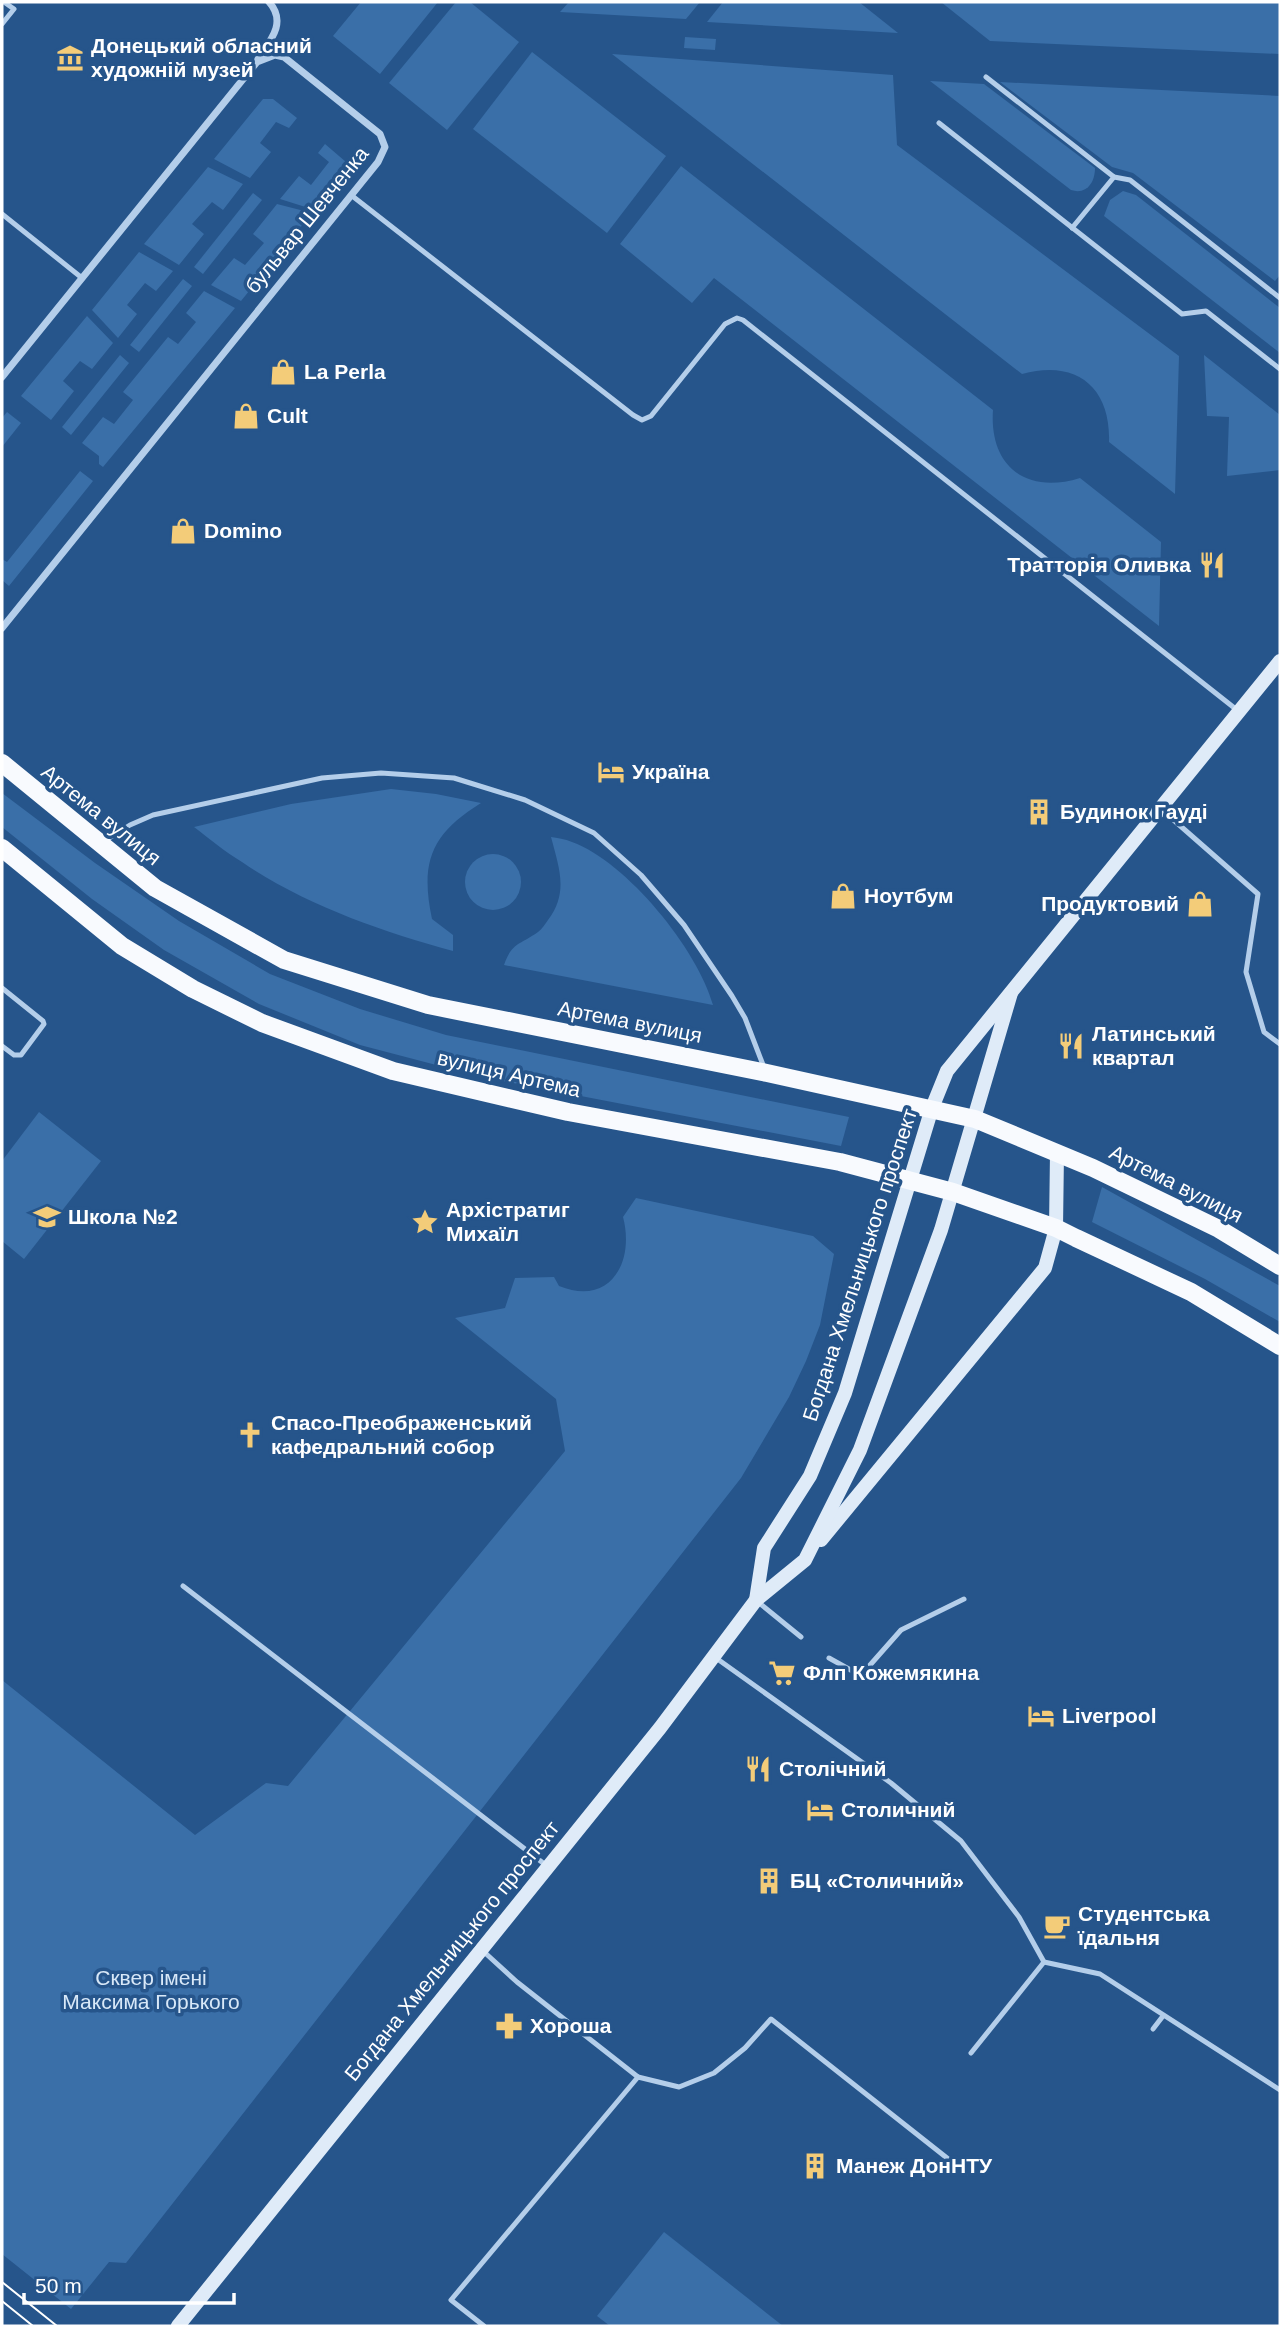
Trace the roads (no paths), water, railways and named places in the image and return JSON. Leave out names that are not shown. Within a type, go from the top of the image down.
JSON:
[{"type":"main road","name":"Богдана Хмельницького проспект","points":[[756,1600],[764,1548],[810,1476],[845,1393],[932,1108],[947,1071],[1280,661]]},
{"type":"main road","name":"Артема вулиця","points":[[2,763],[155,888],[284,960],[428,1005],[767,1073],[975,1119],[1057,1153],[1219,1230],[1280,1266]]},
{"type":"main road","name":"вулиця Артема","points":[[2,848],[122,946],[193,989],[262,1023],[393,1071],[568,1112],[840,1162],[953,1192],[1055,1228]]},
{"type":"main road","name":"Богдана Хмельницького проспект","points":[[178,2326],[660,1728],[756,1600],[805,1560],[860,1450],[942,1230],[1011,993]]},
{"type":"main road","points":[[805,1560],[1045,1268],[1055,1228],[1057,1153]]},
{"type":"main road","points":[[1055,1228],[1191,1292],[1280,1346]]},
{"type":"street","points":[[2,377],[257,62],[269,44],[278,21],[277,10],[269,2]]},
{"type":"street","name":"бульвар Шевченка","points":[[2,628],[383,154],[385,147],[380,134],[284,57],[275,54],[257,62]]},
{"type":"lane","points":[[2,24],[13,9],[4,2]]},
{"type":"lane","points":[[986,77],[1114,177],[1130,180],[1279,294]]},
{"type":"lane","points":[[939,123],[1182,314],[1206,311],[1280,369]]},
{"type":"lane","points":[[1072,228],[1114,177]]},
{"type":"lane","points":[[351,195],[642,420],[650,416],[725,324],[737,318],[743,320],[1239,712]]},
{"type":"lane","points":[[2,214],[82,278]]},
{"type":"lane","points":[[100,844],[130,825],[153,815],[322,778],[381,773],[454,778],[525,800],[594,833],[641,875],[684,925],[732,996],[745,1018],[767,1073]]},
{"type":"lane","points":[[1161,809],[1258,894],[1246,972],[1264,1032],[1280,1044]]},
{"type":"lane","points":[[2,988],[44,1024],[22,1055],[14,1055],[2,1046]]},
{"type":"lane","points":[[183,1586],[547,1866]]},
{"type":"lane","points":[[828,1658],[863,1673],[901,1630],[964,1599]]},
{"type":"lane","points":[[756,1600],[802,1637]]},
{"type":"lane","points":[[713,1657],[891,1783],[961,1841],[1019,1917],[1044,1962],[1100,1974],[1280,2090]]},
{"type":"lane","points":[[481,1949],[516,1982],[638,2077],[679,2087],[714,2073],[745,2048],[771,2019],[966,2173]]},
{"type":"lane","points":[[971,2053],[1044,1962]]},
{"type":"lane","points":[[1153,2029],[1163,2016]]},
{"type":"lane","points":[[484,2326],[451,2300],[638,2077]]},
{"type":"tram line","points":[[2,2282],[57,2326]]},
{"type":"tram line","points":[[2,2301],[33,2326]]},
{"type":"place","name":"Донецький обласний художній музей","points":[[70,58]]},
{"type":"place","name":"La Perla","points":[[283,372]]},
{"type":"place","name":"Cult","points":[[246,416]]},
{"type":"place","name":"Domino","points":[[183,531]]},
{"type":"place","name":"Тратторія Оливка","points":[[1212,565]]},
{"type":"place","name":"Україна","points":[[611,772]]},
{"type":"place","name":"Будинок Гауді","points":[[1039,812]]},
{"type":"place","name":"Ноутбум","points":[[843,896]]},
{"type":"place","name":"Продуктовий","points":[[1200,904]]},
{"type":"place","name":"Латинський квартал","points":[[1071,1046]]},
{"type":"place","name":"Школа №2","points":[[47,1217]]},
{"type":"place","name":"Архістратиг Михаїл","points":[[425,1222]]},
{"type":"place","name":"Спасо-Преображенський кафедральний собор","points":[[250,1435]]},
{"type":"place","name":"Флп Кожемякина","points":[[782,1673]]},
{"type":"place","name":"Liverpool","points":[[1041,1716]]},
{"type":"place","name":"Столічний","points":[[758,1769]]},
{"type":"place","name":"Столичний","points":[[820,1810]]},
{"type":"place","name":"БЦ «Столичний»","points":[[769,1881]]},
{"type":"place","name":"Студентська їдальня","points":[[1057,1926]]},
{"type":"place","name":"Хороша","points":[[509,2026]]},
{"type":"place","name":"Манеж ДонНТУ","points":[[815,2166]]},
{"type":"park label","name":"Сквер імені Максима Горького","points":[[151,1990]]}]
